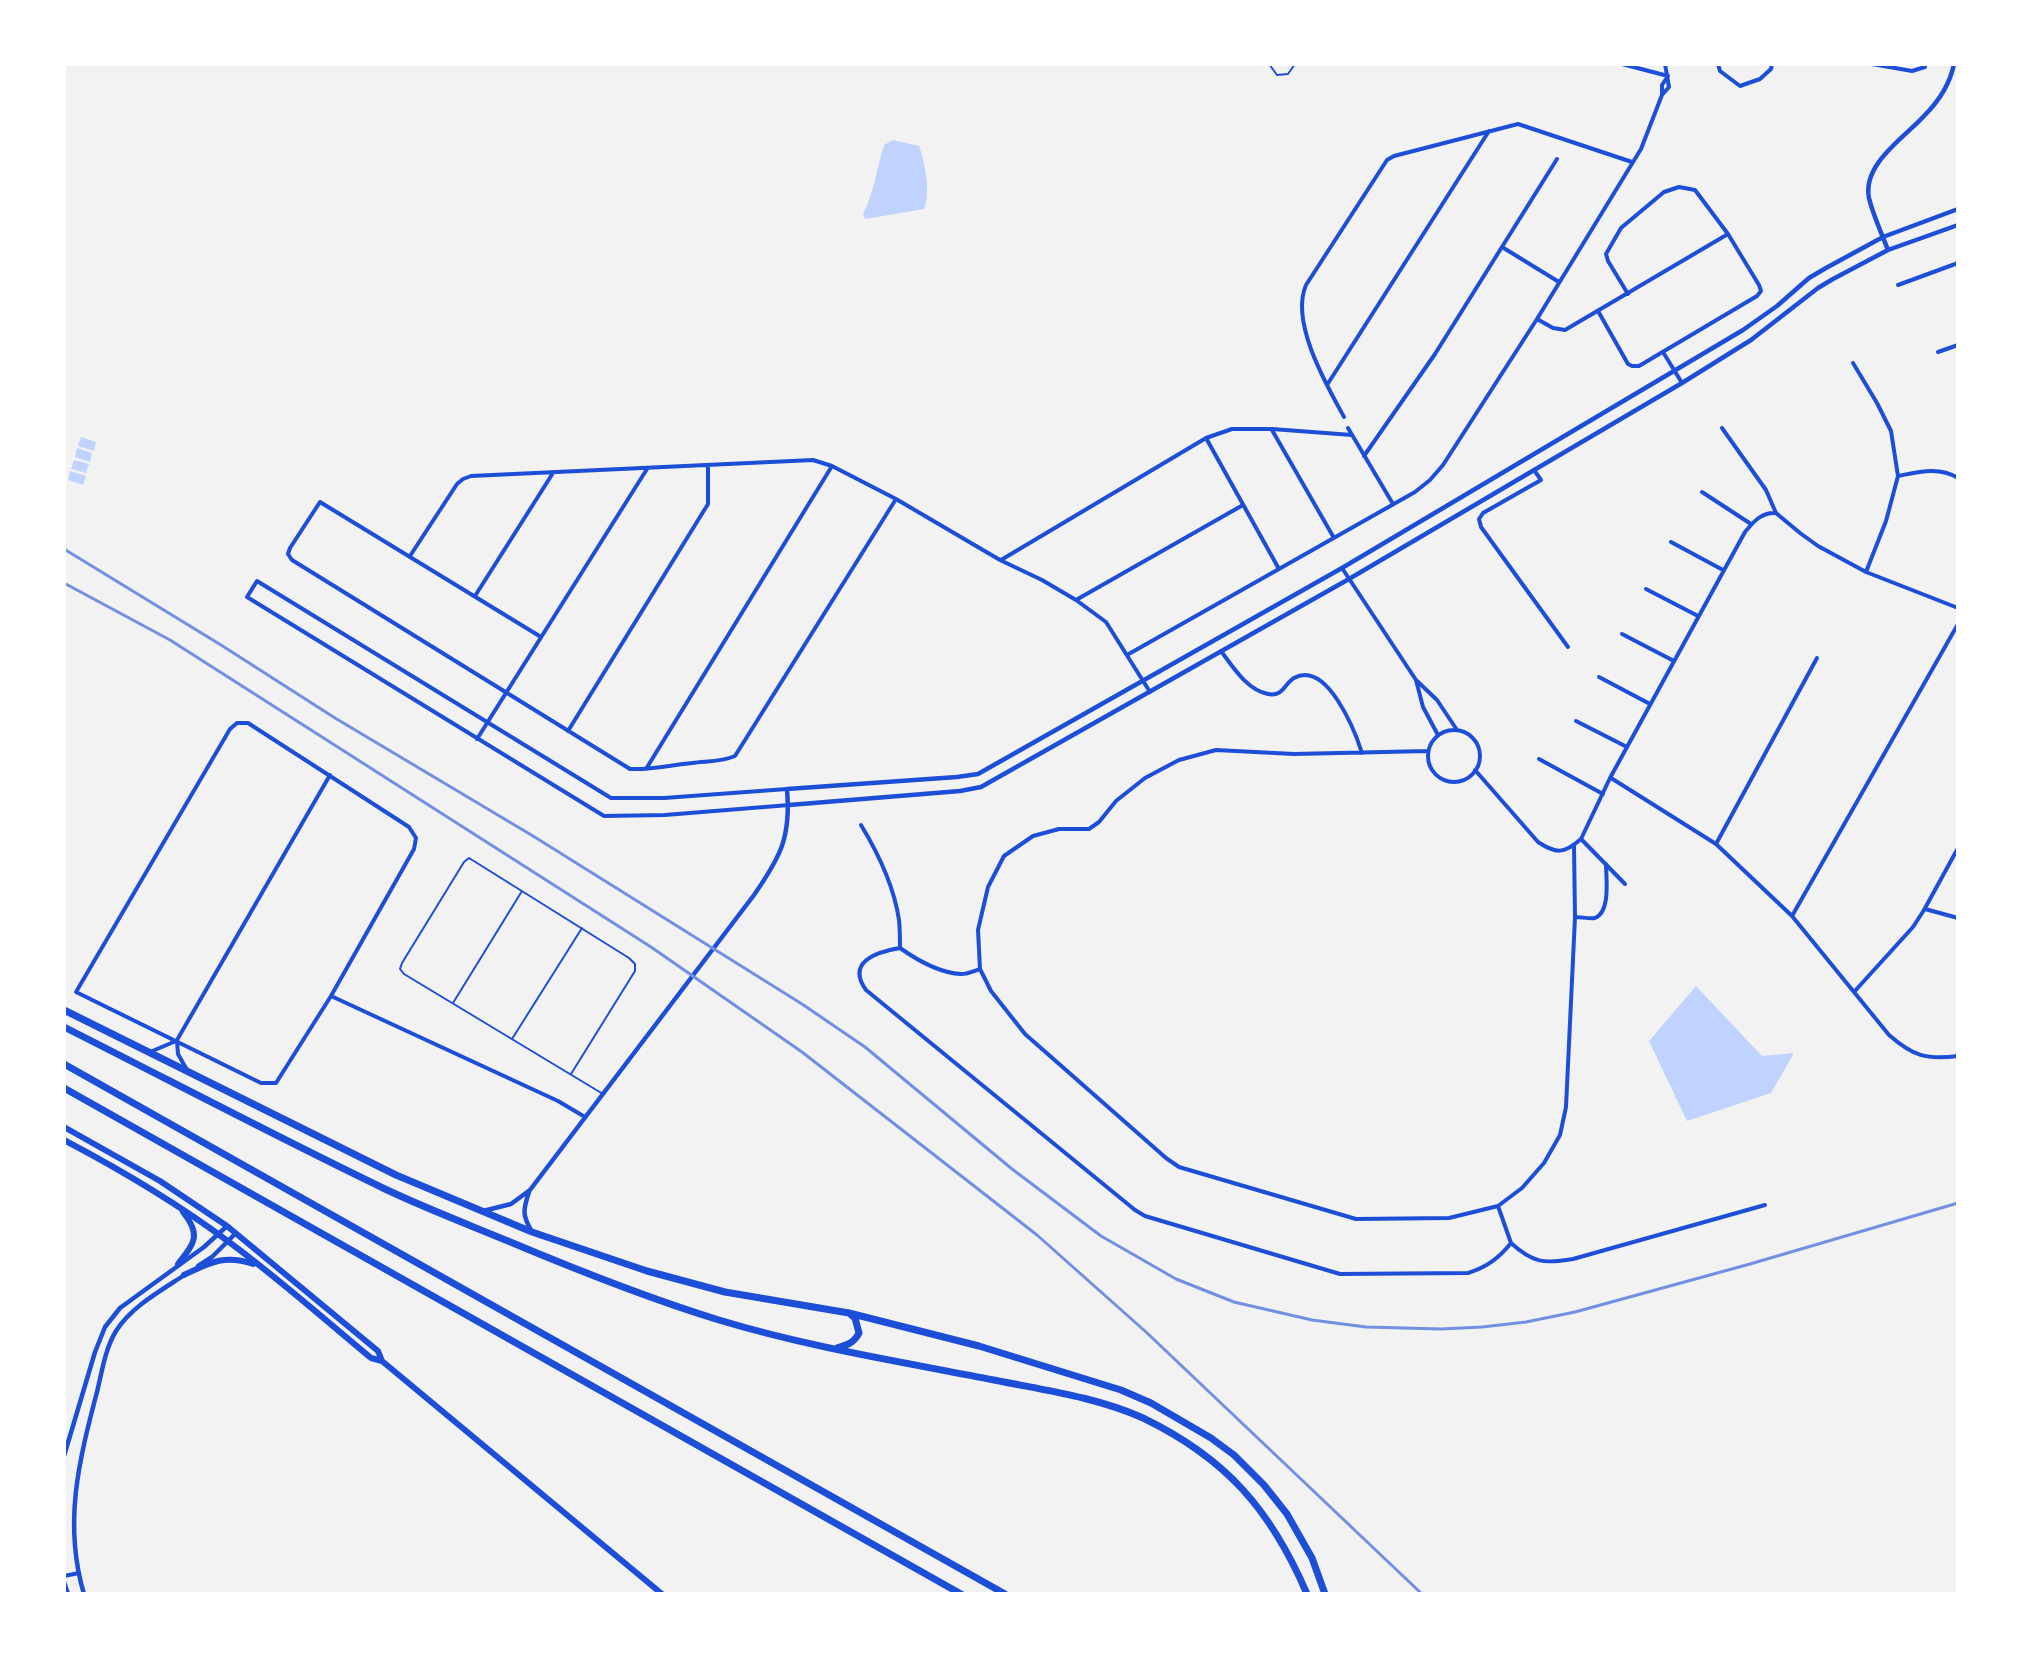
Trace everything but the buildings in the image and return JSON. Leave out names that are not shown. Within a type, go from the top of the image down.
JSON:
[{"type":"highway","points":[[64,1010],[396,1175],[532,1232],[647,1270],[725,1292],[849,1312],[979,1346],[1121,1390],[1186,1422],[1234,1455],[1264,1485],[1287,1514],[1312,1558],[1325,1593]]},
{"type":"highway","points":[[64,1027],[388,1190],[561,1264],[720,1320],[836,1349],[1115,1406],[1144,1419],[1179,1437],[1209,1458],[1234,1480],[1259,1507],[1279,1536],[1307,1593]]},
{"type":"highway","points":[[64,1064],[1005,1593]]},
{"type":"highway","points":[[64,1088],[961,1593]]},
{"type":"highway","points":[[836,1349],[849,1344],[859,1333],[855,1318],[849,1312]]},
{"type":"main road","points":[[64,1127],[160,1181],[236,1233],[378,1351],[382,1361],[662,1593]]},
{"type":"main road","points":[[64,1140],[111,1165],[218,1234],[371,1359],[382,1361]]},
{"type":"main road","points":[[178,1264],[194,1244],[196,1234],[192,1223],[179,1207]]},
{"type":"main road","points":[[184,1275],[212,1261],[226,1259],[239,1259],[259,1266]]},
{"type":"street","points":[[1622,64],[1668,76]]},
{"type":"street","points":[[1128,655],[1415,492],[1430,480],[1443,465],[1537,319],[1641,150],[1662,94],[1669,87],[1665,64]]},
{"type":"street","points":[[1718,64],[1720,71],[1740,86],[1760,79],[1771,67]]},
{"type":"street","points":[[1872,64],[1912,71],[1925,66]]},
{"type":"street","points":[[1888,250],[1869,196],[1870,183],[1884,155],[1924,117],[1940,98],[1952,74],[1954,64]]},
{"type":"street","points":[[1344,417],[1315,364],[1300,306],[1306,285],[1388,160],[1394,156],[1518,124],[1632,162]]},
{"type":"street","points":[[1326,386],[1489,131]]},
{"type":"street","points":[[1364,456],[1435,354],[1557,159]]},
{"type":"street","points":[[1598,311],[1628,364],[1639,366],[1757,296],[1761,291],[1728,234],[1695,190],[1679,187],[1665,192],[1621,228],[1606,254],[1628,294]]},
{"type":"street","points":[[1958,209],[1883,237],[1809,278],[1777,306],[1743,330],[1342,568],[978,774],[664,798],[611,798],[257,581],[247,597],[604,816],[665,815],[981,787],[1349,579],[1682,383],[1751,340],[1818,288],[1888,250],[1958,225]]},
{"type":"street","points":[[1537,319],[1553,328],[1565,330],[1728,234]]},
{"type":"street","points":[[1502,247],[1559,282]]},
{"type":"street","points":[[1898,285],[1958,263]]},
{"type":"street","points":[[1938,352],[1958,345]]},
{"type":"street","points":[[1663,352],[1682,383]]},
{"type":"street","points":[[1853,363],[1891,431],[1898,476],[1886,521],[1866,572]]},
{"type":"street","points":[[1348,428],[1393,504]]},
{"type":"street","points":[[1722,428],[1766,490],[1776,513],[1818,546],[1866,572],[1958,608]]},
{"type":"street","points":[[1000,560],[1206,438],[1232,429],[1272,429],[1352,435]]},
{"type":"street","points":[[1272,429],[1334,538]]},
{"type":"street","points":[[1206,438],[1279,569]]},
{"type":"street","points":[[410,556],[457,484],[471,476],[813,460],[832,466],[896,499],[923,517],[1076,600],[1106,622],[1150,692]]},
{"type":"street","points":[[568,731],[708,504],[708,466]]},
{"type":"street","points":[[645,769],[832,466]]},
{"type":"street","points":[[477,739],[648,468]]},
{"type":"street","points":[[1534,470],[1541,480],[1483,513],[1479,519],[1481,527],[1568,647]]},
{"type":"street","points":[[1898,476],[1931,470],[1950,473],[1958,478]]},
{"type":"street","points":[[475,596],[553,473]]},
{"type":"street","points":[[1702,492],[1751,524]]},
{"type":"street","points":[[541,637],[320,502],[290,548],[288,554],[292,560],[630,769],[645,769],[722,761],[735,756],[896,499]]},
{"type":"street","points":[[1076,600],[1243,505]]},
{"type":"street","points":[[1475,770],[1538,842],[1551,851],[1563,851],[1574,846],[1581,839],[1610,778],[1723,570],[1751,524],[1768,512],[1776,513]]},
{"type":"street","points":[[1671,542],[1723,570]]},
{"type":"street","points":[[1342,568],[1416,680],[1437,700],[1457,730]]},
{"type":"street","points":[[1646,589],[1698,616]]},
{"type":"street","points":[[1792,916],[1958,624]]},
{"type":"street","points":[[1622,634],[1674,661]]},
{"type":"street","points":[[1221,651],[1242,678],[1253,687],[1268,694],[1277,694],[1284,690],[1287,684],[1301,676],[1310,676],[1322,683],[1344,710],[1362,753]]},
{"type":"street","points":[[1716,844],[1817,658]]},
{"type":"street","points":[[1599,677],[1650,705]]},
{"type":"street","points":[[1416,680],[1423,707],[1438,735]]},
{"type":"street","points":[[1576,721],[1627,747]]},
{"type":"street","points":[[237,723],[248,723],[330,776],[409,827],[416,838],[414,849],[331,996],[276,1083],[261,1083],[76,992],[230,729],[237,723]]},
{"type":"street","points":[[1457,730],[1471,736],[1479,748],[1479,764],[1465,780],[1458,782],[1443,780],[1431,769],[1428,751],[1431,742],[1438,735],[1457,730]]},
{"type":"street","points":[[1428,751],[1294,754],[1216,750],[1179,760],[1145,778],[1116,801],[1099,822],[1089,829],[1059,829],[1033,836],[1004,856],[988,887],[978,930],[980,969],[1002,1006],[1025,1034],[1179,1167],[1356,1219],[1449,1218],[1498,1206],[1522,1188],[1544,1163],[1560,1135],[1567,1097],[1575,917],[1574,846]]},
{"type":"street","points":[[1539,759],[1603,794]]},
{"type":"street","points":[[189,1074],[178,1054],[177,1040],[330,776]]},
{"type":"street","points":[[1610,778],[1716,844],[1792,916],[1888,1035],[1921,1057],[1958,1056]]},
{"type":"street","points":[[481,1211],[511,1204],[530,1190],[776,864],[789,825],[787,789]]},
{"type":"street","points":[[861,825],[889,882],[899,919],[900,948]]},
{"type":"street","points":[[1581,839],[1626,884]]},
{"type":"street","points":[[1854,992],[1905,937],[1925,909],[1958,848]]},
{"type":"street","points":[[1575,917],[1595,918],[1601,913],[1606,904],[1606,864]]},
{"type":"street","points":[[1925,909],[1958,918]]},
{"type":"street","points":[[980,969],[962,974],[941,969],[916,959],[900,948],[885,950],[869,958],[861,965],[857,974],[866,990],[1145,1216],[1340,1274],[1468,1273],[1485,1268],[1500,1257],[1511,1243]]},
{"type":"street","points":[[331,996],[558,1101],[585,1117]]},
{"type":"street","points":[[148,1052],[177,1040]]},
{"type":"street","points":[[530,1190],[524,1210],[524,1219],[532,1232]]},
{"type":"street","points":[[1498,1206],[1511,1243],[1523,1254],[1537,1261],[1552,1263],[1765,1205]]},
{"type":"street","points":[[64,1456],[95,1352],[105,1327],[120,1308],[204,1247],[227,1226]]},
{"type":"street","points":[[84,1593],[72,1522],[80,1456],[106,1355],[116,1332],[129,1316],[147,1300],[212,1257],[236,1233]]},
{"type":"street","points":[[64,1576],[79,1573]]},
{"type":"street","points":[[64,1581],[67,1591]]},
{"type":"lane","points":[[1269,64],[1277,75],[1288,74],[1295,64]]},
{"type":"lane","points":[[571,1074],[635,971],[635,964],[629,958],[469,858],[464,862],[400,969],[404,974],[603,1094]]},
{"type":"lane","points":[[453,1003],[522,891]]},
{"type":"lane","points":[[512,1039],[582,928]]},
{"type":"water","points":[[893,140],[919,146],[926,178],[927,195],[924,209],[865,219],[863,214],[873,189],[884,145]]},
{"type":"water","points":[[81,437],[96,442],[94,451],[78,446]]},
{"type":"water","points":[[77,448],[92,453],[90,462],[75,457]]},
{"type":"water","points":[[74,460],[89,464],[86,473],[71,469]]},
{"type":"water","points":[[70,471],[86,476],[83,485],[68,480]]},
{"type":"water","points":[[1696,986],[1762,1056],[1794,1053],[1771,1093],[1687,1121],[1649,1041]]},
{"type":"railway","points":[[64,549],[335,718],[533,836],[802,1004],[865,1047],[1012,1169],[1101,1236],[1176,1279],[1234,1302],[1312,1320],[1366,1327],[1441,1329],[1526,1322],[1575,1312],[1750,1264],[1958,1203]]},
{"type":"railway","points":[[64,583],[170,640],[651,947],[802,1052],[1037,1235],[1146,1332],[1422,1594]]}]
